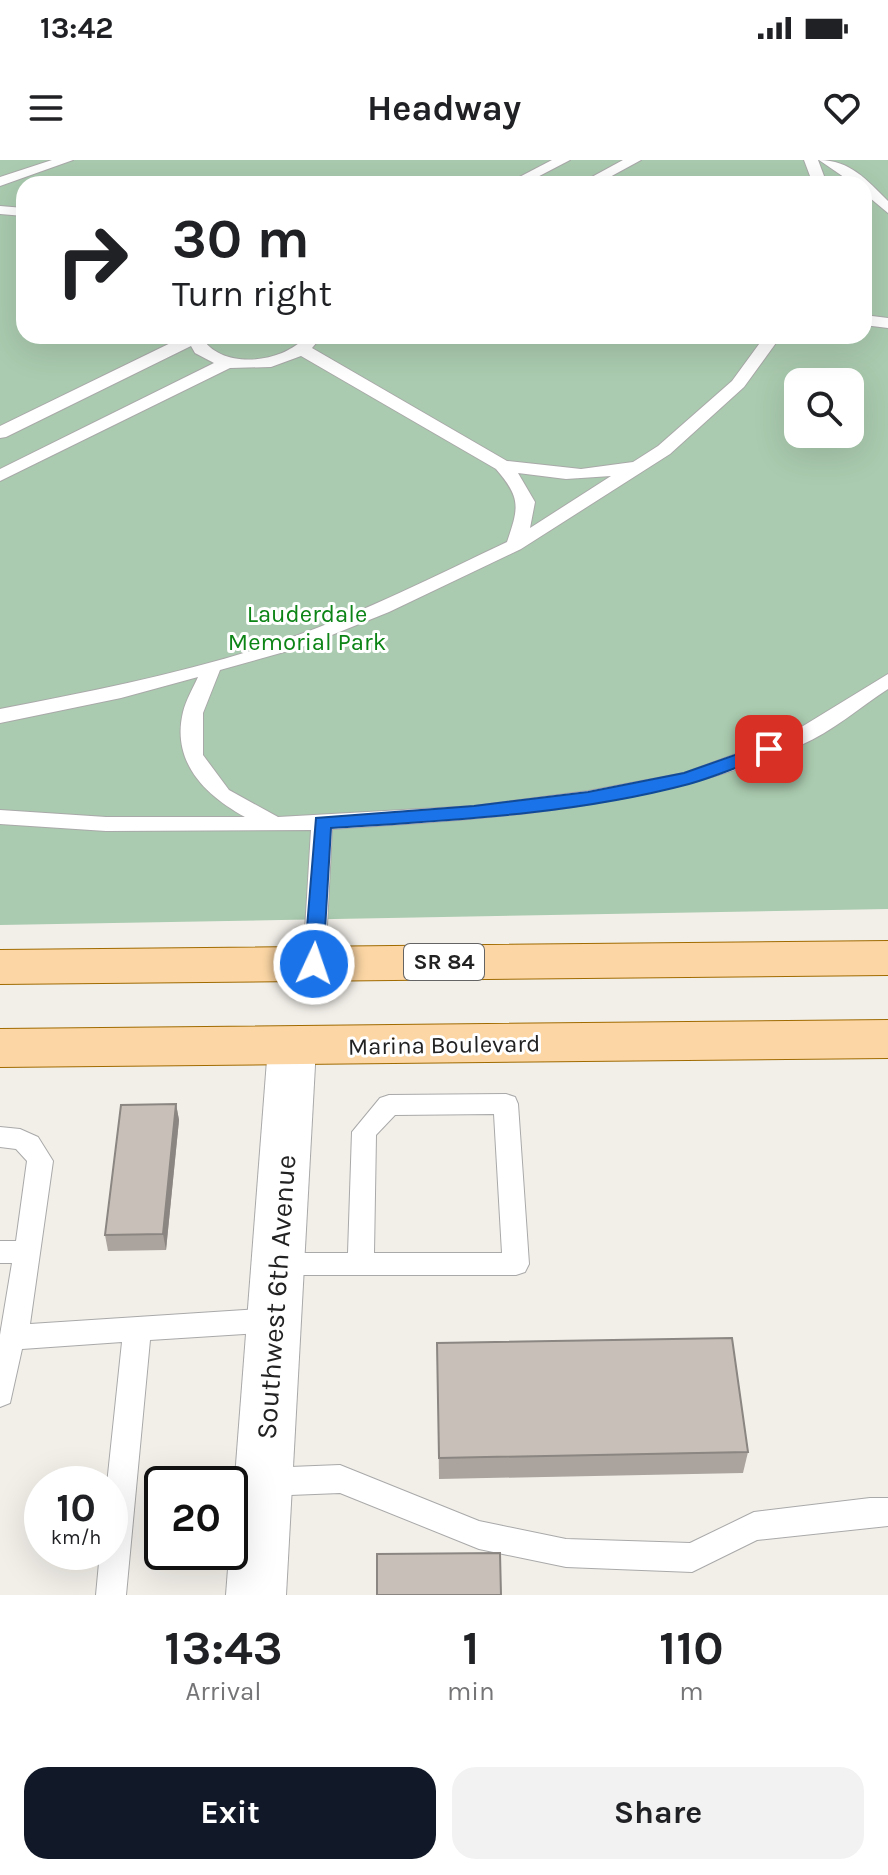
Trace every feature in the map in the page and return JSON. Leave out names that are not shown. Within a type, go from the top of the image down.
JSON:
[{"type":"main road","name":"SR 84","points":[[0,967],[888,958]]},
{"type":"main road","name":"Marina Boulevard","points":[[0,1048],[888,1039]]},
{"type":"street","name":"Southwest 6th Avenue","points":[[256,1595],[292,1047]]},
{"type":"lane","points":[[17,176],[66,160]]},
{"type":"lane","points":[[530,176],[563,160]]},
{"type":"lane","points":[[602,176],[634,160]]},
{"type":"lane","points":[[826,160],[854,176]]},
{"type":"lane","points":[[42,176],[46,166]]},
{"type":"lane","points":[[872,194],[888,209]]},
{"type":"lane","points":[[0,433],[180,344]]},
{"type":"lane","points":[[197,344],[205,353],[229,362],[269,362],[306,344]]},
{"type":"lane","points":[[310,344],[502,465],[523,488],[528,509],[515,545]]},
{"type":"lane","points":[[0,716],[121,692],[295,643],[368,614],[515,545],[664,450],[738,384],[767,344]]},
{"type":"lane","points":[[0,476],[229,362]]},
{"type":"lane","points":[[502,465],[554,476],[595,475],[642,465]]},
{"type":"lane","points":[[211,669],[193,713],[193,756],[222,795],[275,825]]},
{"type":"lane","points":[[0,817],[106,824],[275,825],[474,813],[588,798],[687,779],[797,739],[888,680]]},
{"type":"lane","points":[[314,964],[322,822]]},
{"type":"lane","points":[[278,1264],[361,1264],[516,1264],[506,1104],[389,1105],[364,1132],[361,1264]]},
{"type":"lane","points":[[0,1137],[18,1137],[29,1142],[40,1161],[12,1252],[15,1337],[8,1346],[0,1394]]},
{"type":"lane","points":[[15,1337],[274,1320]]},
{"type":"lane","points":[[111,1595],[137,1329]]},
{"type":"lane","points":[[264,1482],[340,1479],[479,1535],[566,1553],[692,1558],[754,1526],[888,1512]]},
{"type":"green space","name":"Lauderdale Memorial Park","points":[[0,160],[888,160],[888,909],[0,925]]},
{"type":"building","points":[[176,1104],[163,1234],[105,1235],[121,1105]]},
{"type":"building","points":[[732,1338],[748,1452],[439,1458],[437,1343]]},
{"type":"building","points":[[500,1553],[501,1595],[377,1595],[377,1554]]},
{"type":"route","points":[[314,964],[322,822],[474,813],[588,798],[687,779],[769,749]]}]
